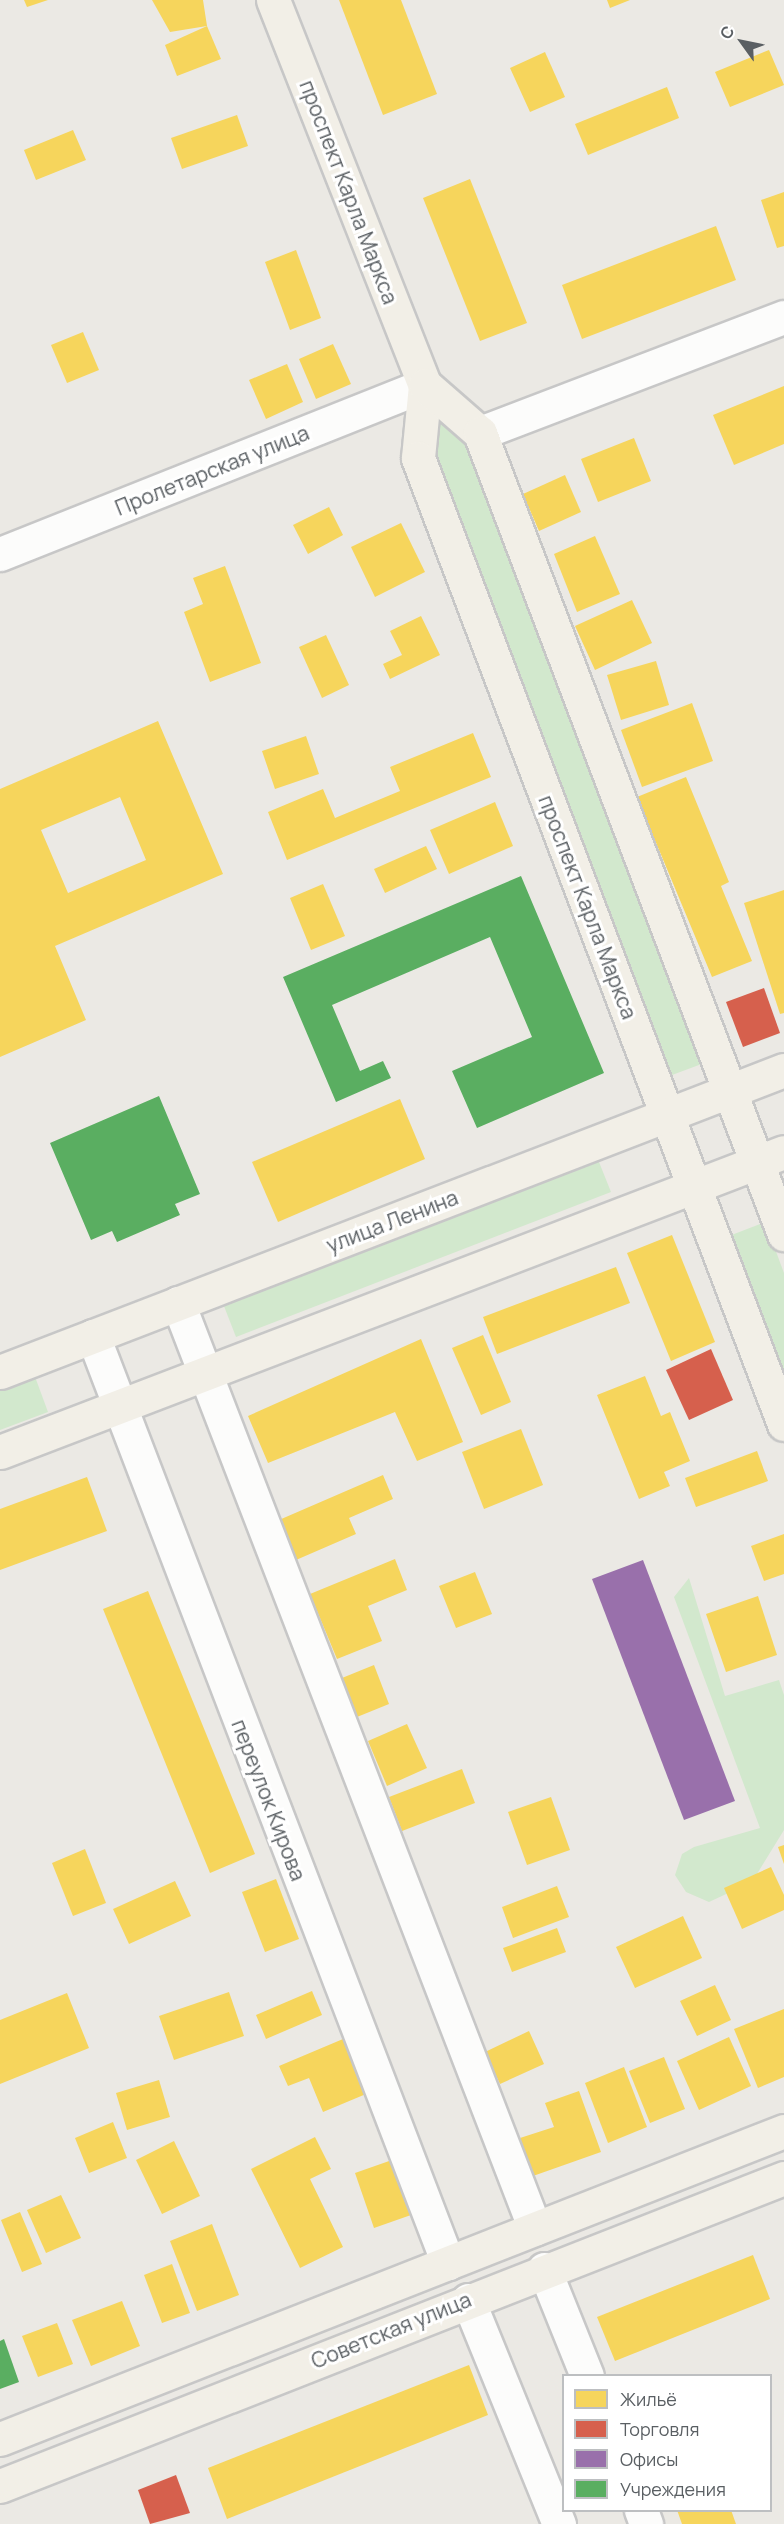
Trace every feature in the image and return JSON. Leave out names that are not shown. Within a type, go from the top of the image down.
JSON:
[{"type":"main road","name":"проспект Карла Маркса","points":[[273,0],[425,385],[480,434],[729,1092],[770,1157],[784,1234]]},
{"type":"main road","name":"проспект Карла Маркса","points":[[425,385],[418,458],[784,1424]]},
{"type":"main road","name":"улица Ленина","points":[[0,1372],[784,1070]]},
{"type":"main road","points":[[0,1452],[770,1157]]},
{"type":"main road","name":"Советская улица","points":[[0,2439],[784,2131]]},
{"type":"main road","name":"Советская улица","points":[[0,2486],[544,2269],[784,2178]]},
{"type":"street","points":[[480,434],[784,317]]},
{"type":"street","name":"Пролетарская улица","points":[[0,554],[425,385]]},
{"type":"street","points":[[178,1303],[535,2229]]},
{"type":"street","name":"переулок Кирова","points":[[93,1336],[117,1407],[448,2263]]},
{"type":"street","points":[[544,2269],[585,2374]]},
{"type":"street","points":[[468,2300],[559,2524]]},
{"type":"green space","points":[[432,400],[475,438],[707,1062],[664,1078],[427,456]]},
{"type":"green space","points":[[597,1157],[611,1192],[236,1337],[222,1301]]},
{"type":"green space","points":[[765,1222],[784,1273],[784,1381],[729,1236]]},
{"type":"green space","points":[[34,1374],[48,1412],[0,1430],[0,1387]]},
{"type":"green space","points":[[689,1578],[725,1696],[779,1680],[784,1695],[784,1830],[752,1882],[709,1902],[686,1892],[675,1875],[682,1854],[694,1847],[760,1828],[674,1597]]},
{"type":"building: Жильё","points":[[24,0],[48,0],[27,7]]},
{"type":"building: Жильё","points":[[152,0],[203,0],[207,26],[170,32]]},
{"type":"building: Жильё","points":[[339,0],[401,0],[437,94],[383,115]]},
{"type":"building: Жильё","points":[[607,0],[630,0],[610,8]]},
{"type":"building: Жильё","points":[[207,26],[221,59],[177,76],[165,45]]},
{"type":"building: Жильё","points":[[769,50],[784,85],[730,107],[715,72]]},
{"type":"building: Жильё","points":[[545,52],[565,97],[530,112],[510,68]]},
{"type":"building: Жильё","points":[[667,87],[679,118],[588,155],[575,124]]},
{"type":"building: Жильё","points":[[237,115],[248,146],[182,169],[171,138]]},
{"type":"building: Жильё","points":[[73,130],[86,160],[36,180],[24,150]]},
{"type":"building: Жильё","points":[[470,179],[527,323],[480,341],[423,198]]},
{"type":"building: Жильё","points":[[784,192],[784,246],[777,248],[761,200]]},
{"type":"building: Жильё","points":[[716,226],[736,280],[582,339],[562,285]]},
{"type":"building: Жильё","points":[[296,250],[321,318],[290,330],[265,262]]},
{"type":"building: Жильё","points":[[83,332],[99,370],[67,383],[51,345]]},
{"type":"building: Жильё","points":[[333,344],[351,384],[316,399],[299,359]]},
{"type":"building: Жильё","points":[[287,364],[303,402],[266,419],[249,380]]},
{"type":"building: Жильё","points":[[784,386],[784,444],[734,465],[713,415]]},
{"type":"building: Жильё","points":[[634,438],[651,481],[598,502],[581,459]]},
{"type":"building: Жильё","points":[[565,475],[581,512],[539,531],[523,494]]},
{"type":"building: Жильё","points":[[329,507],[343,535],[308,554],[293,525]]},
{"type":"building: Жильё","points":[[401,523],[425,572],[375,597],[351,547]]},
{"type":"building: Жильё","points":[[595,536],[620,594],[577,612],[554,554]]},
{"type":"building: Жильё","points":[[225,566],[261,663],[210,682],[184,612],[203,604],[193,578]]},
{"type":"building: Жильё","points":[[632,600],[652,643],[595,670],[575,626]]},
{"type":"building: Жильё","points":[[421,616],[440,655],[390,679],[383,664],[402,655],[390,631]]},
{"type":"building: Жильё","points":[[326,635],[349,685],[322,698],[299,647]]},
{"type":"building: Жильё","points":[[656,661],[669,705],[621,720],[607,675]]},
{"type":"building: Жильё","points":[[692,703],[713,761],[642,787],[621,730]]},
{"type":"building: Жильё","points":[[158,721],[223,874],[55,946],[86,1020],[0,1057],[0,789]],"holes":[[[120,797],[146,860],[68,893],[41,830]]]},
{"type":"building: Жильё","points":[[473,733],[491,777],[287,860],[268,812],[323,789],[335,818],[400,791],[390,767]]},
{"type":"building: Жильё","points":[[306,736],[319,774],[275,789],[262,751]]},
{"type":"building: Жильё","points":[[686,777],[729,882],[721,886],[752,961],[712,977],[637,797]]},
{"type":"building: Жильё","points":[[495,802],[513,846],[449,874],[430,830]]},
{"type":"building: Жильё","points":[[426,846],[437,869],[385,893],[374,869]]},
{"type":"building: Жильё","points":[[323,884],[345,936],[311,950],[290,898]]},
{"type":"building: Жильё","points":[[784,890],[784,1013],[780,1014],[744,903]]},
{"type":"building: Жильё","points":[[400,1099],[425,1159],[278,1222],[252,1162]]},
{"type":"building: Жильё","points":[[672,1235],[715,1342],[671,1361],[627,1253]]},
{"type":"building: Жильё","points":[[616,1267],[630,1303],[497,1354],[483,1317]]},
{"type":"building: Жильё","points":[[483,1335],[511,1402],[481,1415],[452,1348]]},
{"type":"building: Жильё","points":[[421,1339],[463,1442],[417,1461],[395,1412],[268,1463],[248,1416]]},
{"type":"building: Жильё","points":[[645,1376],[661,1416],[670,1412],[690,1461],[664,1472],[670,1486],[639,1499],[597,1395]]},
{"type":"building: Жильё","points":[[521,1429],[543,1485],[484,1509],[462,1452]]},
{"type":"building: Жильё","points":[[757,1451],[768,1481],[696,1507],[685,1478]]},
{"type":"building: Жильё","points":[[383,1475],[393,1499],[349,1518],[356,1534],[296,1560],[279,1520]]},
{"type":"building: Жильё","points":[[87,1477],[107,1531],[0,1570],[0,1509]]},
{"type":"building: Жильё","points":[[784,1534],[784,1574],[764,1581],[751,1546]]},
{"type":"building: Жильё","points":[[395,1559],[407,1590],[368,1606],[382,1641],[337,1659],[310,1594]]},
{"type":"building: Жильё","points":[[475,1572],[492,1614],[456,1628],[439,1586]]},
{"type":"building: Жильё","points":[[148,1591],[255,1854],[210,1873],[103,1609]]},
{"type":"building: Жильё","points":[[758,1596],[777,1655],[726,1672],[706,1614]]},
{"type":"building: Жильё","points":[[374,1665],[389,1704],[357,1717],[342,1678]]},
{"type":"building: Жильё","points":[[407,1724],[427,1768],[387,1786],[368,1741]]},
{"type":"building: Жильё","points":[[462,1769],[475,1803],[402,1831],[389,1797]]},
{"type":"building: Жильё","points":[[551,1797],[570,1850],[527,1865],[508,1812]]},
{"type":"building: Жильё","points":[[784,1845],[784,1864],[778,1847]]},
{"type":"building: Жильё","points":[[85,1849],[106,1903],[73,1916],[52,1863]]},
{"type":"building: Жильё","points":[[771,1867],[784,1895],[784,1910],[742,1929],[724,1888]]},
{"type":"building: Жильё","points":[[276,1879],[299,1939],[265,1952],[242,1892]]},
{"type":"building: Жильё","points":[[175,1881],[191,1916],[129,1944],[113,1909]]},
{"type":"building: Жильё","points":[[557,1886],[569,1917],[513,1938],[502,1907]]},
{"type":"building: Жильё","points":[[683,1916],[702,1958],[635,1988],[616,1947]]},
{"type":"building: Жильё","points":[[557,1928],[566,1952],[512,1972],[503,1948]]},
{"type":"building: Жильё","points":[[715,1985],[731,2020],[697,2036],[680,2001]]},
{"type":"building: Жильё","points":[[312,1991],[322,2015],[266,2039],[256,2015]]},
{"type":"building: Жильё","points":[[229,1992],[244,2036],[174,2060],[159,2016]]},
{"type":"building: Жильё","points":[[67,1993],[89,2048],[0,2084],[0,2020]]},
{"type":"building: Жильё","points":[[784,2009],[784,2077],[758,2088],[734,2029]]},
{"type":"building: Жильё","points":[[529,2031],[544,2064],[500,2084],[485,2052]]},
{"type":"building: Жильё","points":[[729,2037],[751,2086],[699,2110],[677,2061]]},
{"type":"building: Жильё","points":[[343,2039],[366,2094],[323,2112],[309,2078],[288,2086],[279,2066]]},
{"type":"building: Жильё","points":[[664,2057],[685,2109],[650,2123],[629,2071]]},
{"type":"building: Жильё","points":[[624,2067],[647,2127],[608,2143],[585,2083]]},
{"type":"building: Жильё","points":[[159,2080],[170,2117],[127,2130],[116,2093]]},
{"type":"building: Жильё","points":[[579,2091],[601,2152],[533,2176],[520,2138],[554,2127],[545,2103]]},
{"type":"building: Жильё","points":[[113,2122],[127,2158],[89,2173],[75,2138]]},
{"type":"building: Жильё","points":[[315,2137],[331,2169],[310,2179],[343,2247],[300,2268],[251,2169]]},
{"type":"building: Жильё","points":[[174,2141],[200,2196],[162,2214],[136,2160]]},
{"type":"building: Жильё","points":[[392,2160],[411,2215],[374,2228],[355,2173]]},
{"type":"building: Жильё","points":[[61,2195],[81,2238],[46,2253],[27,2210]]},
{"type":"building: Жильё","points":[[20,2212],[42,2264],[22,2272],[1,2220]]},
{"type":"building: Жильё","points":[[212,2224],[239,2295],[197,2311],[170,2241]]},
{"type":"building: Жильё","points":[[753,2255],[770,2299],[615,2361],[597,2317]]},
{"type":"building: Жильё","points":[[172,2264],[190,2313],[162,2323],[144,2275]]},
{"type":"building: Жильё","points":[[122,2301],[140,2346],[91,2366],[72,2320]]},
{"type":"building: Жильё","points":[[57,2323],[73,2364],[38,2377],[22,2336]]},
{"type":"building: Жильё","points":[[469,2365],[488,2415],[227,2519],[208,2468]]},
{"type":"building: Жильё","points":[[678,2512],[732,2512],[736,2524],[682,2524]]},
{"type":"building: Торговля","points":[[764,988],[780,1033],[743,1047],[726,1002]]},
{"type":"building: Торговля","points":[[711,1349],[733,1400],[689,1420],[666,1370]]},
{"type":"building: Торговля","points":[[176,2475],[190,2513],[150,2524],[138,2490]]},
{"type":"building: Офисы","points":[[643,1560],[735,1801],[684,1820],[592,1579]]},
{"type":"building: Учреждения","points":[[521,876],[604,1073],[477,1128],[452,1071],[532,1037],[490,937],[332,1005],[360,1071],[383,1061],[391,1078],[336,1102],[283,977]]},
{"type":"building: Учреждения","points":[[159,1096],[200,1194],[175,1204],[180,1215],[117,1242],[112,1231],[91,1240],[50,1143]]},
{"type":"building: Учреждения","points":[[4,2339],[19,2382],[0,2389],[0,2341]]}]
